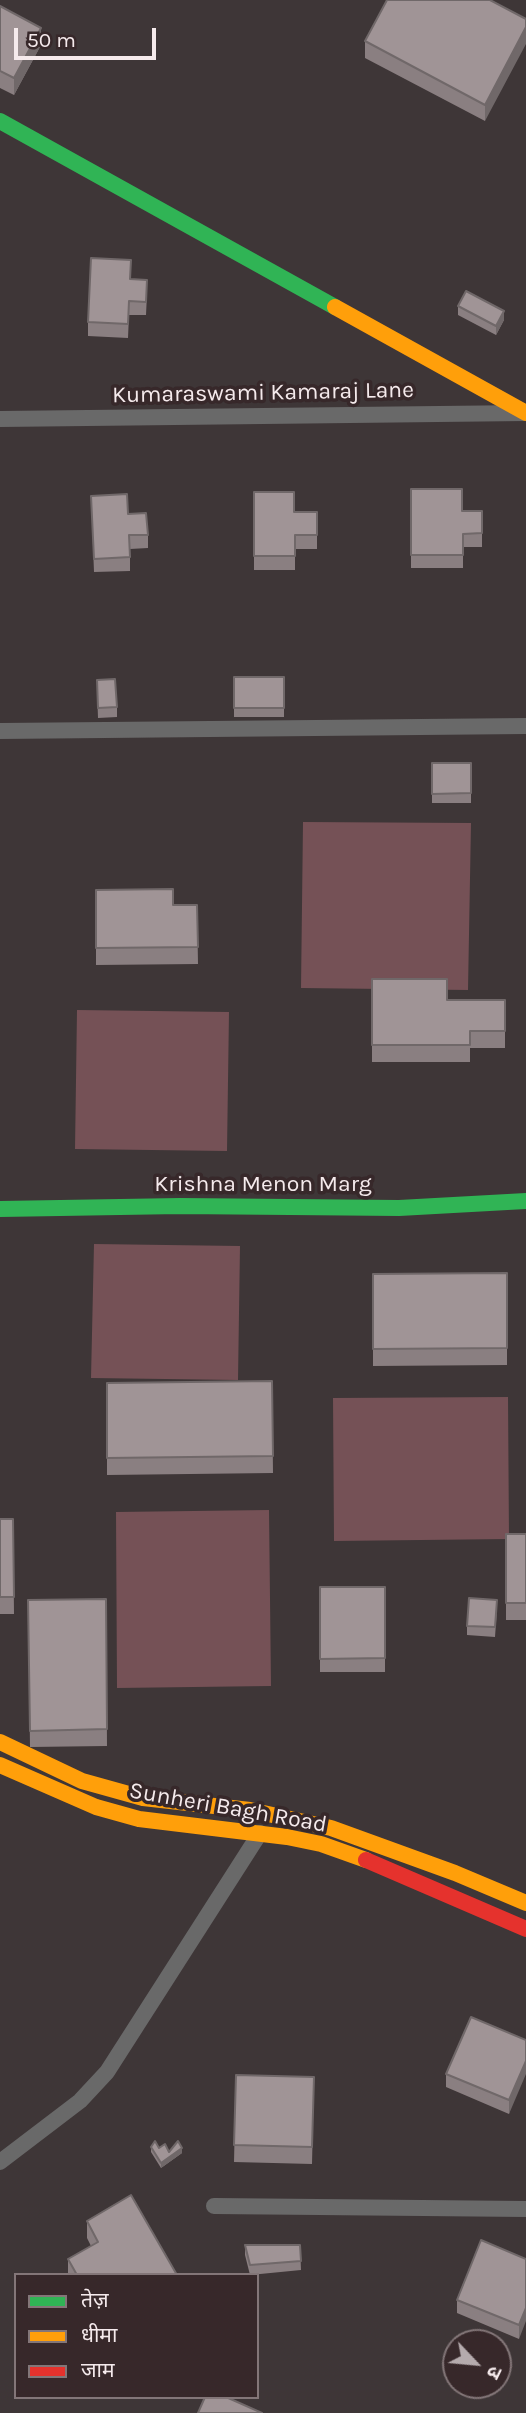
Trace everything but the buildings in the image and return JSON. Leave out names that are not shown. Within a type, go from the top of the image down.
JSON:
[{"type":"street","points":[[0,121],[526,413]]},
{"type":"street","name":"Kumaraswami Kamaraj Lane","points":[[0,419],[526,413]]},
{"type":"street","points":[[0,731],[526,726]]},
{"type":"street","name":"Krishna Menon Marg","points":[[0,1209],[180,1206],[399,1208],[526,1201]]},
{"type":"street","points":[[0,1742],[82,1781],[143,1798],[250,1810],[331,1828],[455,1873],[526,1903]]},
{"type":"street","name":"Sunheri Bagh Road","points":[[0,1765],[96,1807],[139,1819],[260,1833],[321,1844],[367,1860],[526,1929]]},
{"type":"street","points":[[0,2162],[80,2101],[107,2072],[260,1833]]},
{"type":"street","points":[[214,2206],[526,2209]]},
{"type":"shaded area","points":[[303,822],[471,823],[468,990],[301,988]]},
{"type":"shaded area","points":[[77,1010],[229,1012],[227,1151],[75,1149]]},
{"type":"shaded area","points":[[94,1244],[240,1246],[238,1380],[91,1378]]},
{"type":"shaded area","points":[[508,1397],[509,1539],[334,1541],[333,1398]]},
{"type":"shaded area","points":[[269,1510],[271,1686],[117,1688],[116,1512]]},
{"type":"traffic: fast","points":[[0,121],[335,307]]},
{"type":"traffic: fast","points":[[0,1209],[180,1206],[399,1208],[526,1201]]},
{"type":"traffic: slow","points":[[335,307],[526,413]]},
{"type":"traffic: slow","points":[[0,1742],[82,1781],[143,1798],[250,1810],[331,1828],[455,1873],[526,1903]]},
{"type":"traffic: slow","points":[[0,1765],[96,1807],[139,1819],[287,1837],[321,1844],[366,1860]]},
{"type":"traffic: jam","points":[[366,1860],[526,1929]]}]
